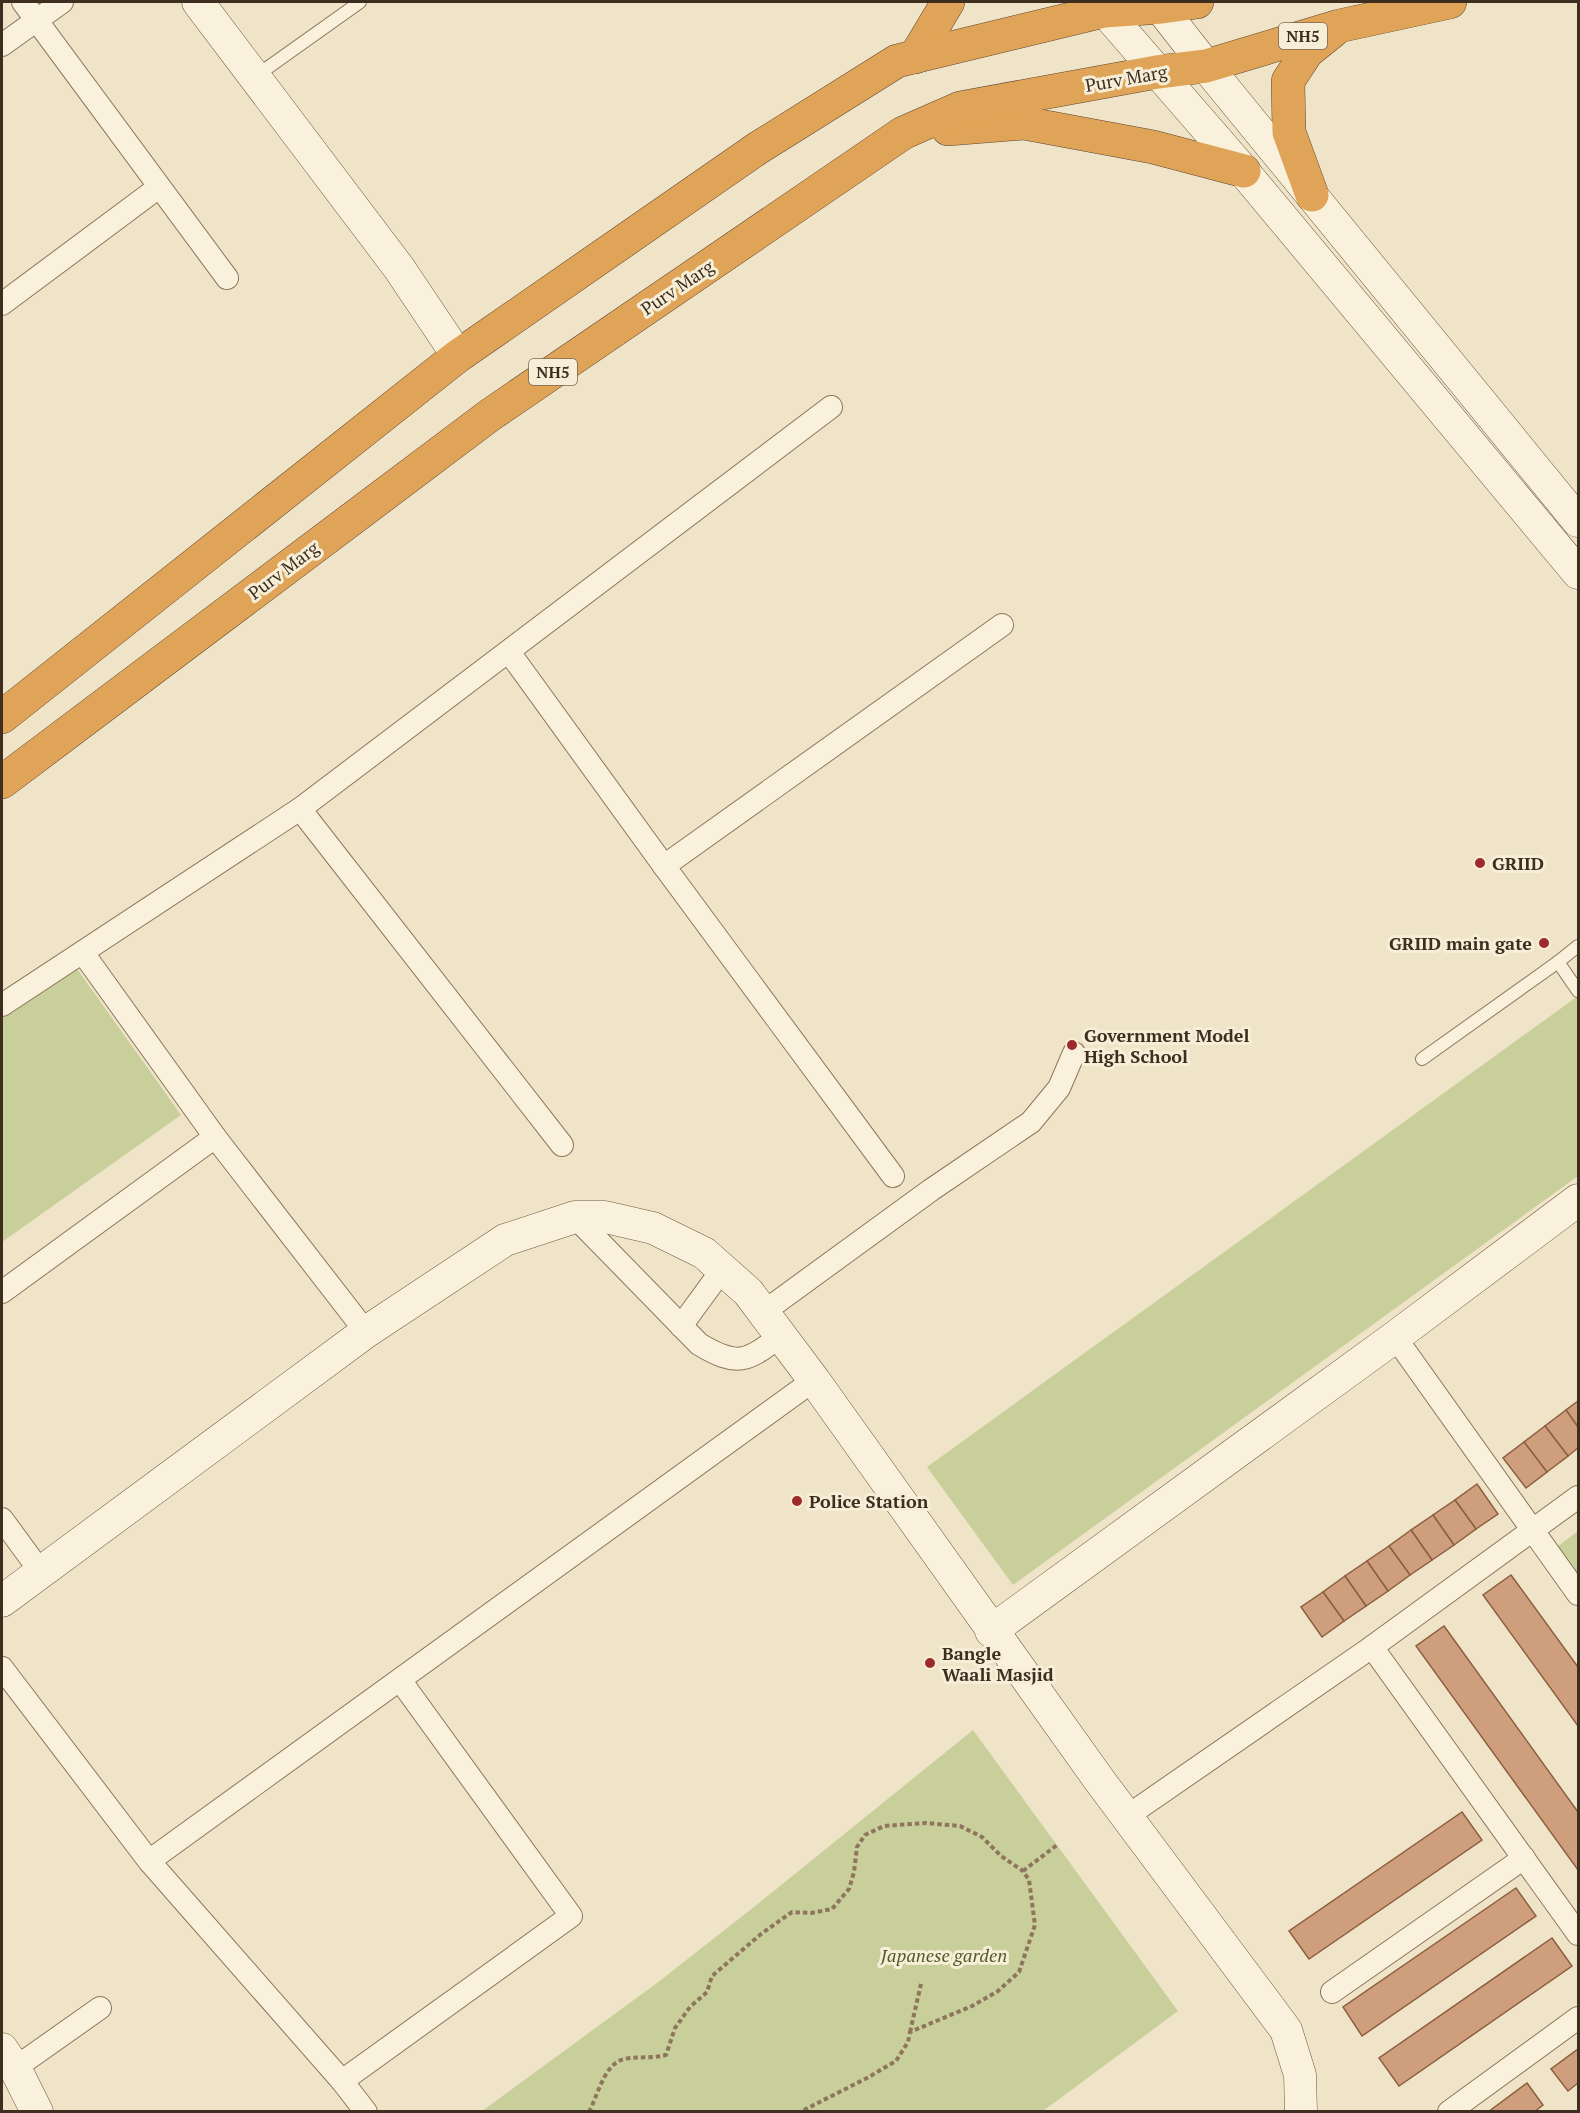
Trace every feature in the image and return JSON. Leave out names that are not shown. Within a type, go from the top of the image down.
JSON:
[{"type":"highway","points":[[915,57],[948,2]]},
{"type":"highway","points":[[2,717],[458,356],[758,148],[897,61],[1101,6],[1197,2]]},
{"type":"highway","name":"Purv Marg","points":[[2,782],[490,415],[903,133],[960,108],[1157,72],[1206,66],[1339,26],[1450,2]]},
{"type":"highway","points":[[1312,195],[1288,132],[1288,81],[1307,52],[1339,26]]},
{"type":"highway","points":[[903,133],[1024,123],[1153,147],[1244,171]]},
{"type":"street","points":[[22,2],[227,278]]},
{"type":"street","points":[[2,45],[62,2]]},
{"type":"street","points":[[198,2],[399,268],[458,356]]},
{"type":"street","points":[[1159,4],[1206,66],[1578,521]]},
{"type":"street","points":[[1101,6],[1244,171],[1578,573]]},
{"type":"street","points":[[2,304],[159,187]]},
{"type":"street","points":[[2,1005],[300,809],[831,407]]},
{"type":"street","points":[[664,866],[1002,625]]},
{"type":"street","points":[[509,652],[893,1176]]},
{"type":"street","points":[[300,809],[562,1145]]},
{"type":"street","points":[[83,953],[215,1137],[366,1332]]},
{"type":"street","points":[[575,1217],[699,1344],[718,1356],[743,1360],[757,1354],[771,1324],[931,1190],[1031,1122],[1059,1088],[1074,1053]]},
{"type":"street","points":[[2,1292],[215,1137]]},
{"type":"street","points":[[991,1631],[1395,1337],[1578,1200]]},
{"type":"street","points":[[2,1601],[366,1332],[505,1240],[575,1217],[605,1217],[653,1228],[704,1253],[748,1292],[813,1380],[1126,1817],[1286,2030],[1300,2075],[1301,2112]]},
{"type":"street","points":[[681,1326],[722,1270]]},
{"type":"street","points":[[1395,1337],[1578,1594]]},
{"type":"street","points":[[149,1861],[813,1380]]},
{"type":"street","points":[[1126,1817],[1372,1647],[1578,1497]]},
{"type":"street","points":[[2,1519],[40,1571]]},
{"type":"street","points":[[1372,1647],[1578,1934]]},
{"type":"street","points":[[2,1668],[149,1861],[342,2081],[366,2112]]},
{"type":"street","points":[[342,2081],[571,1916],[400,1680]]},
{"type":"street","points":[[1332,1992],[1524,1858]]},
{"type":"street","points":[[37,2112],[8,2059],[100,2008]]},
{"type":"street","points":[[1449,2112],[1578,2018]]},
{"type":"lane","points":[[256,76],[360,2]]},
{"type":"lane","points":[[1422,1059],[1578,946]]},
{"type":"lane","points":[[1558,962],[1578,991]]},
{"type":"path","points":[[589,2112],[610,2066],[624,2059],[654,2059],[666,2055],[675,2028],[690,2007],[707,1992],[712,1976],[761,1934],[792,1912],[811,1913],[832,1909],[849,1889],[857,1847],[866,1835],[884,1826],[926,1823],[960,1826],[982,1837],[1001,1856],[1023,1871],[1029,1880],[1035,1924],[1019,1972],[998,1990],[972,2006],[910,2032]]},
{"type":"path","points":[[1023,1871],[1057,1845]]},
{"type":"path","points":[[800,2112],[867,2079],[896,2061],[908,2042],[921,1984]]},
{"type":"green space","points":[[75,966],[181,1115],[2,1242],[2,1018]]},
{"type":"green space","points":[[1578,996],[1578,1176],[1013,1585],[927,1467]]},
{"type":"green space","points":[[1578,1531],[1578,1576],[1557,1547]]},
{"type":"green space","name":"Japanese garden","points":[[973,1730],[1178,2011],[1043,2111],[482,2111],[657,1983]]},
{"type":"building","points":[[1578,1401],[1578,1427],[1566,1410]]},
{"type":"building","points":[[1566,1410],[1578,1427],[1578,1448],[1568,1456],[1545,1426]]},
{"type":"building","points":[[1545,1426],[1568,1456],[1547,1472],[1524,1442]]},
{"type":"building","points":[[1524,1442],[1547,1472],[1526,1488],[1503,1458]]},
{"type":"building","points":[[1477,1484],[1498,1514],[1476,1529],[1455,1500]]},
{"type":"building","points":[[1455,1500],[1476,1529],[1454,1545],[1433,1515]]},
{"type":"building","points":[[1433,1515],[1454,1545],[1432,1560],[1411,1530]]},
{"type":"building","points":[[1411,1530],[1432,1560],[1410,1575],[1389,1546]]},
{"type":"building","points":[[1389,1546],[1410,1575],[1388,1591],[1367,1561]]},
{"type":"building","points":[[1367,1561],[1388,1591],[1366,1606],[1345,1576]]},
{"type":"building","points":[[1511,1575],[1578,1667],[1578,1726],[1483,1595]]},
{"type":"building","points":[[1345,1576],[1366,1606],[1344,1621],[1323,1592]]},
{"type":"building","points":[[1323,1592],[1344,1621],[1322,1637],[1301,1607]]},
{"type":"building","points":[[1444,1626],[1578,1812],[1578,1870],[1416,1646]]},
{"type":"building","points":[[1462,1812],[1482,1840],[1309,1959],[1289,1931]]},
{"type":"building","points":[[1516,1888],[1536,1916],[1362,2036],[1343,2007]]},
{"type":"building","points":[[1552,1938],[1572,1966],[1399,2086],[1379,2058]]},
{"type":"building","points":[[1578,2049],[1578,2083],[1568,2091],[1551,2069]]},
{"type":"building","points":[[1527,2083],[1543,2105],[1534,2112],[1488,2112]]},
{"type":"place","name":"GRIID","points":[[1480,863]]},
{"type":"place","name":"GRIID main gate","points":[[1544,943]]},
{"type":"place","name":"Government Model High School","points":[[1072,1045]]},
{"type":"place","name":"Police Station","points":[[797,1501]]},
{"type":"place","name":"Bangle Waali Masjid","points":[[930,1663]]}]
